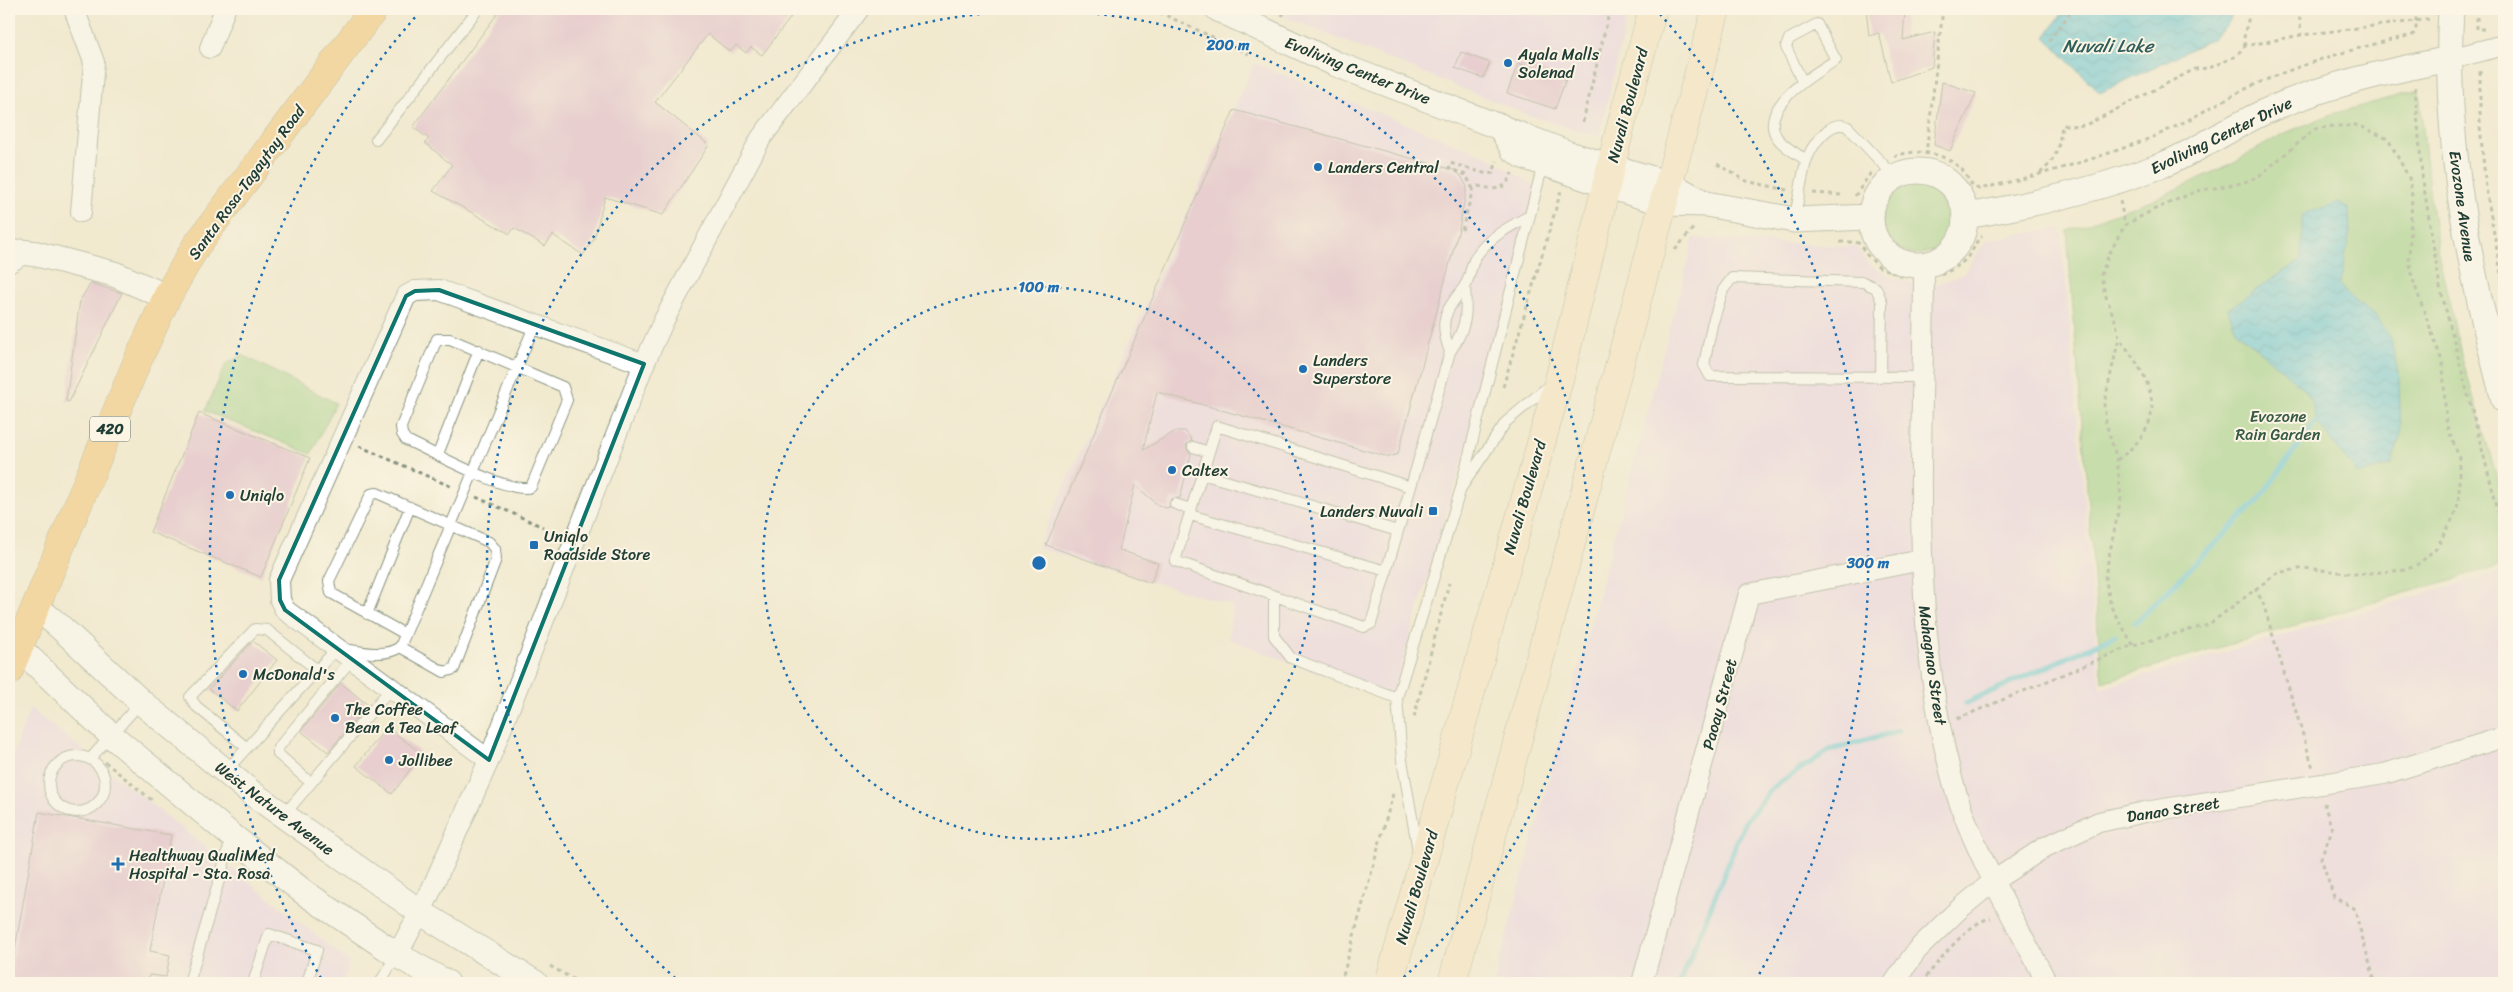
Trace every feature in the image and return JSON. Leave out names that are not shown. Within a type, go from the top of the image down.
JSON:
[{"type":"main road","name":"Santa Rosa-Tagaytay Road","points":[[14,659],[137,362],[167,297],[196,246],[374,9]]},
{"type":"main road","name":"Nuvali Boulevard","points":[[1389,983],[1507,558],[1560,376],[1608,176],[1653,9]]},
{"type":"main road","points":[[1452,983],[1716,9]]},
{"type":"street","points":[[74,9],[94,62],[81,212]]},
{"type":"street","points":[[210,48],[225,9]]},
{"type":"street","points":[[397,955],[420,912],[489,760],[644,364],[664,320],[761,138],[859,9]]},
{"type":"street","name":"Evoliving Center Drive","points":[[1218,9],[1303,50],[1572,155],[1608,176]]},
{"type":"street","name":"Evozone Avenue","points":[[2451,14],[2450,59],[2455,154],[2462,209],[2474,284],[2504,400]]},
{"type":"street","name":"Evoliving Center Drive","points":[[1966,216],[2050,201],[2114,183],[2162,166],[2210,143],[2269,109],[2324,88],[2504,45]]},
{"type":"street","name":"Evoliving Center Drive","points":[[1500,126],[1513,149],[1523,156],[1544,163],[1608,176],[1666,193],[1704,216],[1794,220],[1870,217]]},
{"type":"street","points":[[1925,162],[1934,174],[1953,185],[1964,205],[1966,216],[1965,228],[1954,250],[1924,271],[1891,258],[1880,247],[1872,233],[1870,217],[1877,194],[1888,170],[1914,171],[1925,162]]},
{"type":"street","points":[[9,260],[21,252],[37,254],[114,274],[167,297]]},
{"type":"street","name":"Mahagnao Street","points":[[1924,271],[1922,560],[1926,635],[1940,726],[1954,783],[1969,825],[2047,983]]},
{"type":"street","points":[[489,760],[285,610],[280,600],[279,580],[406,296],[415,291],[439,290],[644,364]]},
{"type":"street","name":"Paoay Street","points":[[1642,983],[1750,594],[1922,560]]},
{"type":"street","name":"West Nature Avenue","points":[[36,607],[141,702],[283,816],[420,912],[534,983]]},
{"type":"street","points":[[14,659],[305,893],[397,955],[447,983]]},
{"type":"street","name":"Danao Street","points":[[1894,983],[1917,950],[1957,911],[1995,880],[2044,847],[2099,822],[2145,812],[2384,774],[2504,737]]},
{"type":"lane","points":[[376,140],[478,9]]},
{"type":"lane","points":[[1802,81],[1786,47],[1789,39],[1816,24],[1836,60],[1802,81],[1779,105],[1774,121],[1775,134],[1783,143],[1806,160]]},
{"type":"lane","points":[[1794,220],[1806,160],[1820,137],[1835,125],[1843,124],[1888,170]]},
{"type":"lane","points":[[1421,872],[1402,760],[1397,698],[1461,488],[1544,163]]},
{"type":"lane","points":[[1450,352],[1442,332],[1446,315],[1453,298],[1465,285],[1476,255],[1497,234],[1529,216]]},
{"type":"lane","points":[[1882,377],[1882,302],[1876,288],[1863,282],[1732,278],[1723,290],[1712,325],[1704,365],[1710,376],[1882,377],[1923,377]]},
{"type":"lane","points":[[1411,487],[1217,426],[1175,561],[1364,627],[1372,624],[1450,352],[1461,336],[1468,314],[1465,285]]},
{"type":"lane","points":[[226,772],[317,670],[345,654],[382,654],[393,652],[400,647],[466,493],[535,324]]},
{"type":"lane","points":[[450,338],[517,366],[563,387],[567,400],[531,487],[517,489],[474,472],[406,440],[402,434],[401,427],[437,339],[450,338]]},
{"type":"lane","points":[[438,454],[479,350]]},
{"type":"lane","points":[[1461,488],[1506,422],[1560,376]]},
{"type":"lane","points":[[1193,447],[1209,452]]},
{"type":"lane","points":[[1202,474],[1398,531]]},
{"type":"lane","points":[[400,647],[444,672],[454,669],[496,558],[495,549],[490,542],[377,494],[371,494],[329,581],[331,593],[405,634]]},
{"type":"lane","points":[[1175,504],[1191,512],[1387,571]]},
{"type":"lane","points":[[367,614],[410,508]]},
{"type":"lane","points":[[1274,596],[1274,636],[1291,658],[1397,698]]},
{"type":"lane","points":[[247,748],[196,706],[190,697],[256,629],[266,630],[317,670]]},
{"type":"lane","points":[[311,783],[278,754],[278,748],[345,654]]},
{"type":"lane","points":[[283,816],[391,688]]},
{"type":"lane","points":[[90,759],[141,702]]},
{"type":"lane","points":[[71,756],[90,759],[103,772],[105,780],[102,798],[96,805],[80,812],[62,808],[50,794],[49,784],[55,766],[71,756]]},
{"type":"lane","points":[[189,983],[232,836]]},
{"type":"lane","points":[[253,983],[269,934],[318,950],[307,983]]},
{"type":"lane","points":[[380,983],[397,955]]},
{"type":"path","points":[[1152,9],[1249,54]]},
{"type":"path","points":[[1583,122],[1610,9]]},
{"type":"path","points":[[1925,162],[1943,9]]},
{"type":"path","points":[[2049,41],[2073,9]]},
{"type":"path","points":[[2244,46],[2243,41],[2250,9]]},
{"type":"path","points":[[2299,9],[2301,35]]},
{"type":"path","points":[[1717,164],[1746,181],[1801,192],[1855,196],[1858,194],[1868,174],[1888,170],[1903,153],[1925,162],[1945,158],[1963,170],[1973,187],[1979,189],[2108,153],[2154,136],[2267,79],[2368,45],[2413,35],[2416,30],[2416,9]]},
{"type":"path","points":[[2476,26],[2477,9]]},
{"type":"path","points":[[2038,174],[2051,164],[2055,158],[2060,145],[2062,125],[2079,126],[2090,123],[2195,69],[2209,68],[2236,56],[2244,46],[2301,35],[2451,14],[2476,20]]},
{"type":"path","points":[[2485,68],[2481,69],[2479,73],[2480,126],[2486,188],[2504,291]]},
{"type":"path","points":[[2412,86],[2416,91],[2422,175],[2440,286],[2504,534]]},
{"type":"path","points":[[1940,726],[2133,645],[2208,625],[2277,573],[2304,568],[2357,574],[2406,570],[2420,563],[2437,547],[2453,518],[2459,501],[2460,457],[2446,424],[2443,364],[2414,283],[2409,260],[2412,196],[2409,178],[2388,139],[2360,126],[2333,126],[2315,129],[2258,176],[2242,183],[2198,191],[2125,225],[2109,254],[2102,275],[2105,294],[2116,323],[2119,338],[2104,404],[2106,422],[2117,460],[2121,498],[2105,576],[2111,607],[2133,645]]},
{"type":"path","points":[[1462,230],[1473,189],[1466,175],[1449,168],[1450,163],[1487,174],[1492,173],[1498,158]]},
{"type":"path","points":[[1473,189],[1478,186],[1495,190],[1502,188],[1509,182],[1515,166]]},
{"type":"path","points":[[1501,392],[1563,183]]},
{"type":"path","points":[[2113,205],[2128,200]]},
{"type":"path","points":[[1694,226],[1704,216]]},
{"type":"path","points":[[1831,241],[1856,242],[1860,244],[1871,260],[1888,272],[1908,278],[1924,271],[1952,270],[1968,257],[1977,239],[1983,235]]},
{"type":"path","points":[[2117,460],[2134,448],[2144,435],[2150,422],[2152,402],[2150,386],[2142,368],[2119,338]]},
{"type":"path","points":[[342,438],[543,527]]},
{"type":"path","points":[[1412,722],[1449,580]]},
{"type":"path","points":[[2255,588],[2263,602],[2332,830],[2321,858],[2334,896],[2354,908],[2373,975],[2373,983]]},
{"type":"path","points":[[1341,983],[1402,760]]},
{"type":"path","points":[[1921,983],[1972,927],[1991,918],[1995,926]]},
{"type":"highlighted area","points":[[439,290],[644,364],[489,760],[285,610],[280,600],[279,580],[406,296],[415,291]]},
{"type":"shaded area","name":"Ayala Malls Solenad","points":[[1264,9],[1629,9],[1599,137],[1536,118]]},
{"type":"shaded area","name":"Landers Superstore","points":[[1254,63],[1486,156],[1543,190],[1391,700],[1229,639],[1232,605],[1037,548]]},
{"type":"shaded area","points":[[2061,227],[2100,689],[2504,570],[2504,983],[1494,983],[1694,238],[1856,247],[1869,264],[1890,276],[1919,285],[1936,284],[1963,275],[1986,240]]},
{"type":"shaded area","name":"Healthway QualiMed Hospital - Sta. Rosa","points":[[30,708],[350,962],[343,983],[9,983],[9,766]]},
{"type":"green space","name":"Evozone Rain Garden","points":[[2419,90],[2430,197],[2439,258],[2462,358],[2504,502],[2504,564],[2102,682],[2067,231],[2162,196],[2234,162],[2285,133],[2332,114]]},
{"type":"green space","points":[[1918,182],[1932,185],[1944,192],[1951,204],[1954,218],[1951,232],[1944,244],[1932,251],[1918,254],[1904,251],[1892,244],[1885,232],[1882,218],[1885,204],[1892,192],[1904,185]]},
{"type":"green space","points":[[242,355],[336,403],[311,454],[205,411],[226,364]]},
{"type":"water","name":"Nuvali Lake","points":[[2065,9],[2232,9],[2232,14],[2229,23],[2212,39],[2100,93],[2045,37]]},
{"type":"water","points":[[2339,202],[2349,209],[2350,232],[2340,284],[2355,302],[2375,315],[2390,336],[2399,377],[2401,433],[2392,464],[2358,475],[2316,421],[2312,401],[2305,390],[2236,331],[2228,309],[2302,259],[2302,215]]},
{"type":"building","points":[[501,9],[797,9],[762,55],[751,47],[746,53],[736,45],[730,52],[708,34],[655,102],[709,145],[663,215],[605,197],[594,239],[583,255],[553,235],[545,246],[514,228],[510,234],[433,191],[452,165],[425,143],[429,139],[413,127]]},
{"type":"building","points":[[1866,9],[1905,9],[1903,40],[1935,32],[1932,67],[1891,82],[1879,33],[1869,36]]},
{"type":"building","points":[[1461,52],[1490,63],[1483,78],[1455,68]]},
{"type":"building","points":[[1518,63],[1566,79],[1555,109],[1507,93]]},
{"type":"building","points":[[1942,82],[1976,93],[1950,151],[1934,145]]},
{"type":"building","points":[[1234,110],[1454,170],[1461,176],[1467,187],[1459,229],[1398,454],[1389,457],[1157,392],[1143,450],[1176,431],[1185,431],[1192,440],[1186,445],[1191,454],[1180,498],[1171,499],[1169,507],[1166,508],[1158,505],[1135,485],[1119,550],[1158,563],[1151,583],[1046,545]]},
{"type":"building","points":[[91,283],[122,293],[69,402],[66,401],[80,300]]},
{"type":"building","name":"Uniqlo","points":[[199,413],[310,458],[261,577],[150,532]]},
{"type":"building","name":"McDonald's","points":[[253,641],[277,660],[237,711],[209,689]]},
{"type":"building","name":"The Coffee Bean & Tea Leaf","points":[[341,683],[368,705],[328,752],[301,731]]},
{"type":"building","name":"Jollibee","points":[[387,727],[422,754],[392,794],[356,766]]},
{"type":"building","points":[[39,812],[171,835],[150,951],[170,955],[166,977],[149,975],[148,983],[9,983]]},
{"type":"waterway","points":[[2135,623],[2258,501],[2316,421]]},
{"type":"waterway","points":[[1966,703],[2115,636]]},
{"type":"waterway","points":[[1680,983],[1745,822],[1773,787],[1830,750],[1899,731]]},
{"type":"place","name":"Ayala Malls Solenad","points":[[1508,63]]},
{"type":"place","name":"Landers Central","points":[[1318,167]]},
{"type":"place","name":"Landers Superstore","points":[[1303,369]]},
{"type":"place","name":"Caltex","points":[[1172,470]]},
{"type":"place","name":"Uniqlo","points":[[230,495]]},
{"type":"place","name":"Landers Nuvali","points":[[1433,511]]},
{"type":"place","name":"Uniqlo Roadside Store","points":[[534,545]]},
{"type":"place","name":"McDonald's","points":[[243,674]]},
{"type":"place","name":"The Coffee Bean & Tea Leaf","points":[[335,718]]},
{"type":"place","name":"Jollibee","points":[[389,760]]},
{"type":"place","name":"Healthway QualiMed Hospital - Sta. Rosa","points":[[118,864]]}]
